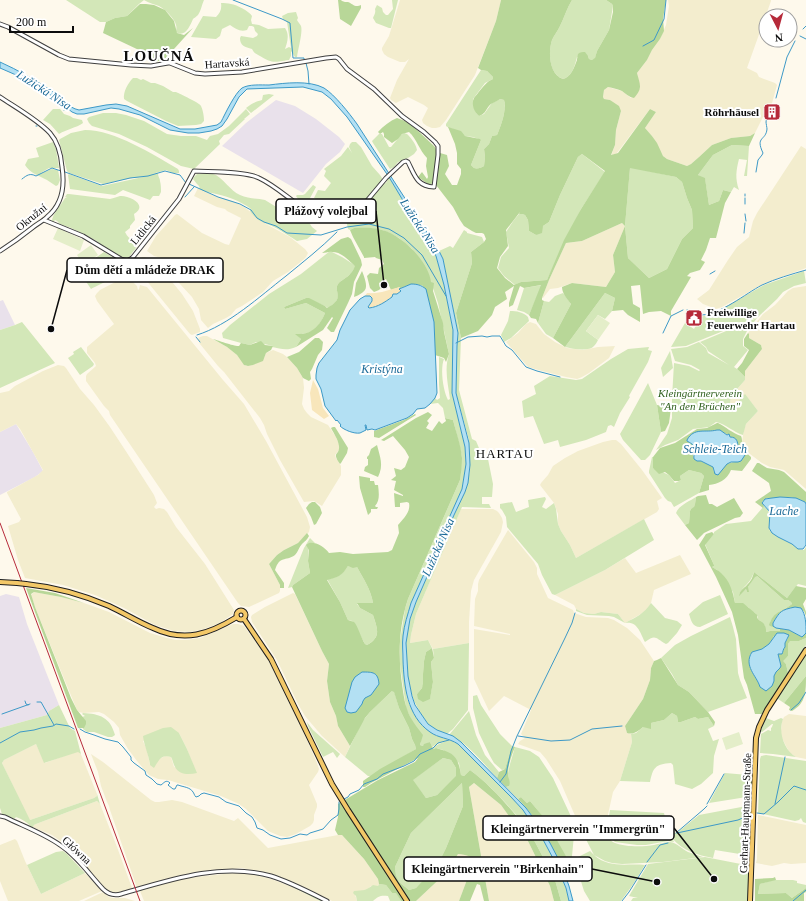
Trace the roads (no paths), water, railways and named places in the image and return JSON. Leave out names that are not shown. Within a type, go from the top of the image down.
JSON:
[{"type":"main road","points":[[0,582],[26,584],[63,590],[108,606],[155,629],[170,634],[189,636],[203,633],[237,617],[238,612],[242,611],[246,614],[244,619]]},
{"type":"main road","points":[[237,617],[244,619],[271,659],[322,765],[342,802],[407,901]]},
{"type":"main road","name":"Gerhart-Hauptmann-Straße","points":[[750,901],[756,744],[759,726],[767,710],[806,650]]},
{"type":"street","name":"Hartavská","points":[[0,24],[60,55],[69,58],[151,66],[170,63],[195,73],[205,74],[242,72],[336,57],[347,69],[374,90],[438,146],[434,187],[420,183],[406,161],[390,173]]},
{"type":"street","name":"Okružní","points":[[0,97],[43,126],[54,138],[61,156],[64,176],[64,185],[57,206],[44,220],[0,251]]},
{"type":"street","name":"Lidická","points":[[44,220],[83,236],[121,259],[129,260],[179,199],[194,171],[258,177],[305,209],[310,211],[334,212],[346,220],[355,215],[390,173]]},
{"type":"street","name":"Główna","points":[[0,816],[43,835],[61,845],[71,854],[102,890],[108,894],[116,895],[195,874],[232,870],[260,873],[279,879],[327,901]]},
{"type":"water","points":[[0,62],[46,87],[75,109],[79,110],[116,104],[127,106],[180,129],[195,129],[217,125],[221,122],[236,94],[242,88],[255,85],[297,83],[318,85],[324,88],[337,100],[357,124],[443,259],[458,333],[456,393],[469,443],[470,465],[468,483],[465,492],[416,602],[410,619],[406,643],[408,676],[412,696],[415,705],[428,724],[437,730],[453,736],[461,742],[526,808],[550,843],[561,864],[573,901],[569,901],[566,888],[555,862],[539,832],[523,810],[458,744],[433,734],[422,725],[416,718],[408,700],[404,680],[403,660],[405,624],[411,603],[462,489],[466,464],[465,447],[452,393],[453,330],[444,285],[436,256],[389,177],[347,117],[331,99],[322,92],[303,87],[247,89],[239,97],[222,126],[211,131],[188,133],[170,130],[140,115],[119,109],[111,108],[84,114],[77,114],[23,78],[0,68]]},
{"type":"water","name":"Kristýna","points":[[411,284],[419,285],[426,289],[434,322],[437,393],[435,398],[425,408],[417,409],[407,418],[375,430],[367,430],[365,425],[366,430],[360,433],[347,430],[340,426],[341,425],[337,420],[336,421],[325,406],[321,389],[316,379],[319,363],[337,340],[340,330],[350,310],[360,299],[365,296],[370,296],[372,301],[368,307],[375,307],[392,297],[393,294],[397,294],[401,291],[399,289]]},
{"type":"water","name":"Schleie-Teich","points":[[720,430],[727,435],[729,434],[730,437],[736,439],[738,448],[743,451],[745,455],[741,461],[727,464],[718,475],[715,474],[713,467],[694,459],[695,447],[687,441],[693,433]]},
{"type":"water","name":"Lache","points":[[780,497],[796,498],[805,502],[806,504],[806,545],[803,549],[798,549],[792,544],[778,537],[772,533],[769,528],[770,512],[762,503],[765,499]]},
{"type":"water","points":[[795,607],[801,608],[805,617],[806,633],[802,637],[789,630],[776,628],[773,626],[777,616],[781,612]]},
{"type":"water","points":[[777,633],[789,635],[782,654],[778,654],[781,666],[774,676],[772,686],[766,691],[760,687],[749,662],[752,652],[762,649],[769,644]]},
{"type":"water","points":[[362,672],[369,672],[376,675],[379,684],[371,695],[365,698],[356,712],[347,712],[345,708],[352,682],[355,677]]},
{"type":"waterway","points":[[233,0],[290,23],[293,58],[304,59]]},
{"type":"waterway","points":[[643,46],[654,40],[664,19],[666,0]]},
{"type":"waterway","points":[[803,29],[806,26]]},
{"type":"waterway","points":[[800,36],[806,39]]},
{"type":"waterway","points":[[776,98],[787,57],[792,48]]},
{"type":"waterway","points":[[306,63],[309,84]]},
{"type":"waterway","name":"Lužická Nisa","points":[[64,110],[68,108]]},
{"type":"waterway","points":[[756,172],[758,160],[763,153],[760,141],[766,133],[766,120],[771,110]]},
{"type":"waterway","points":[[22,179],[29,175],[36,176],[52,168],[61,171]]},
{"type":"waterway","points":[[65,172],[101,185],[130,178],[148,176],[165,171],[180,175],[186,183]]},
{"type":"waterway","points":[[189,184],[218,197],[240,204],[251,210],[257,218],[276,226],[287,233],[321,235],[347,227],[369,224],[389,229],[404,238],[422,255],[446,296]]},
{"type":"waterway","points":[[185,197],[194,187]]},
{"type":"waterway","points":[[745,198],[745,204]]},
{"type":"waterway","points":[[745,214],[746,221]]},
{"type":"waterway","points":[[744,233],[745,223]]},
{"type":"waterway","points":[[197,335],[221,325],[243,310],[325,244],[337,232]]},
{"type":"waterway","points":[[687,310],[700,315],[709,314],[725,307],[762,285],[806,270]]},
{"type":"waterway","points":[[710,274],[715,271]]},
{"type":"waterway","points":[[663,333],[671,316],[683,310]]},
{"type":"waterway","points":[[456,343],[468,337],[500,336],[506,346],[512,350],[526,367],[560,377]]},
{"type":"waterway","points":[[196,337],[200,342]]},
{"type":"waterway","points":[[500,782],[506,774],[511,751],[517,736],[565,638],[575,613]]},
{"type":"waterway","points":[[791,710],[799,703],[806,692]]},
{"type":"waterway","points":[[25,701],[28,705]]},
{"type":"waterway","points":[[37,702],[41,702],[54,725]]},
{"type":"waterway","points":[[2,714],[30,704]]},
{"type":"waterway","points":[[0,743],[20,732],[53,726],[56,724],[69,726],[74,729]]},
{"type":"waterway","points":[[518,736],[551,741],[570,740],[592,729],[622,726]]},
{"type":"waterway","points":[[80,729],[105,739],[118,742],[131,757],[131,760],[145,771],[146,775],[157,784],[161,785],[167,781],[170,783],[168,785],[173,789],[175,789],[177,785],[192,790],[196,797],[204,793],[219,797],[226,802],[239,806],[252,817],[257,828],[281,839],[290,838],[300,834],[307,835],[323,829],[338,815],[339,802]]},
{"type":"waterway","points":[[344,799],[350,794],[359,790],[364,784],[414,761],[420,754],[433,748],[438,743],[449,740]]},
{"type":"waterway","points":[[775,804],[785,757]]},
{"type":"waterway","points":[[707,804],[724,774]]},
{"type":"waterway","points":[[757,813],[764,814],[794,786],[806,790]]},
{"type":"waterway","points":[[676,833],[707,806]]},
{"type":"waterway","points":[[677,833],[738,820],[751,813]]},
{"type":"waterway","points":[[647,862],[660,845],[668,843]]},
{"type":"waterway","points":[[622,901],[646,865]]},
{"type":"waterway","points":[[793,901],[806,890]]},
{"type":"railway","points":[[0,523],[140,901]]},
{"type":"place","name":"Röhrhäusel","points":[[772,112]]},
{"type":"place","name":"Plážový volejbal","points":[[384,285]]},
{"type":"place","name":"Freiwillige Feuerwehr Hartau","points":[[694,318]]},
{"type":"place","name":"Dům dětí a mládeže DRAK","points":[[51,329]]},
{"type":"place","name":"Kleingärtnerverein \"Immergrün\"","points":[[714,879]]},
{"type":"place","name":"Kleingärtnerverein \"Birkenhain\"","points":[[657,882]]},
{"type":"district","name":"LOUČNÁ","points":[[159,56]]},
{"type":"district","name":"HARTAU","points":[[505,453]]},
{"type":"park label","name":"Kleingärtnerverein \"An den Brüchen\"","points":[[700,399]]}]
